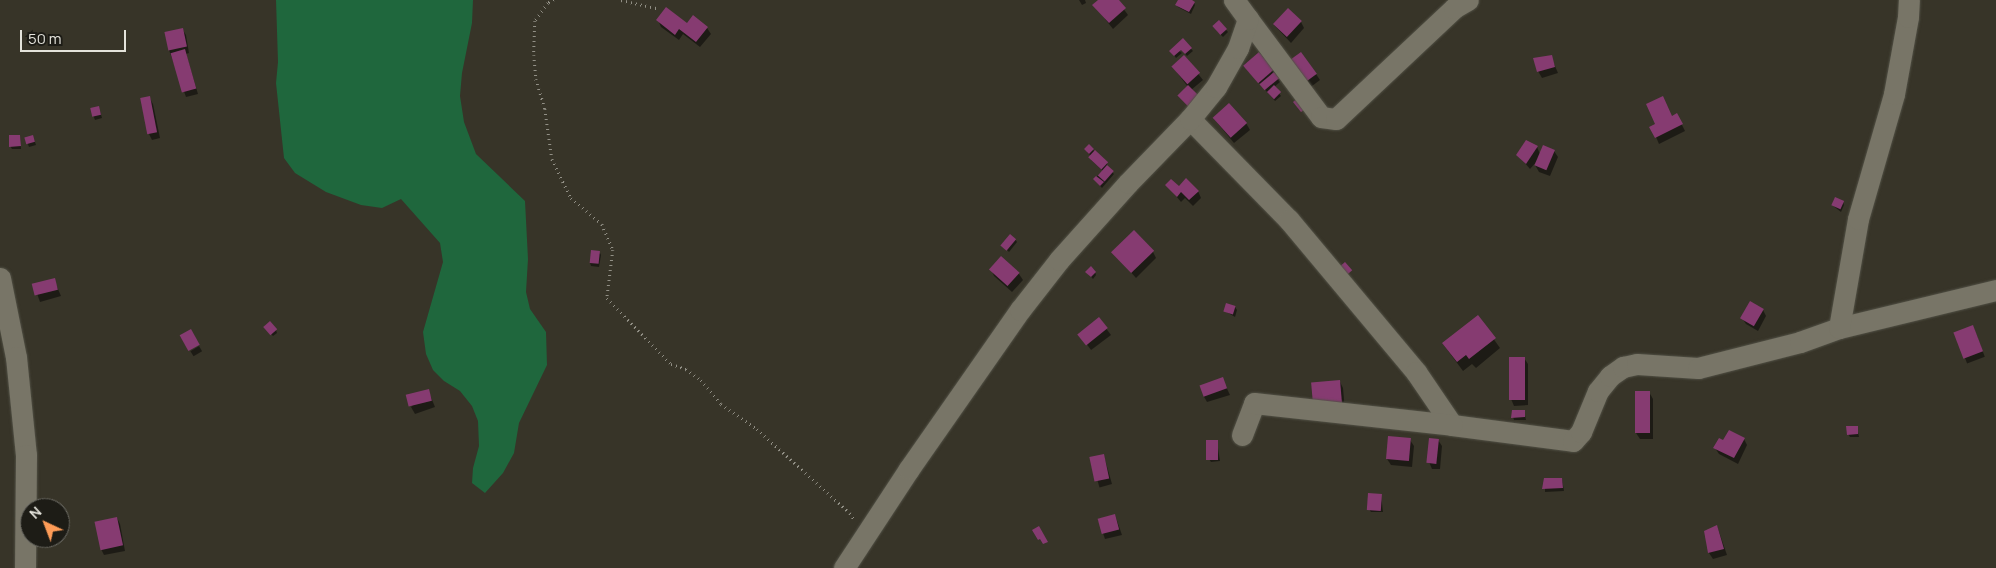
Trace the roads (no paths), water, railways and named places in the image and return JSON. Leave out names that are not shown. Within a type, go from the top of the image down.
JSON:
[{"type":"street","points":[[1234,0],[1321,117],[1336,119],[1454,8],[1468,0]]},
{"type":"street","points":[[1839,328],[1858,219],[1894,94],[1909,0]]},
{"type":"street","points":[[844,568],[909,469],[1020,310],[1060,260],[1128,183],[1190,119],[1216,87],[1238,48],[1248,19]]},
{"type":"street","points":[[1190,119],[1289,220],[1416,372],[1452,425]]},
{"type":"street","points":[[0,278],[16,357],[26,455],[25,568]]},
{"type":"street","points":[[1242,435],[1254,403],[1452,425],[1573,441],[1581,432],[1598,391],[1610,376],[1623,367],[1637,364],[1698,368],[1800,342],[1839,328],[1996,290]]}]
